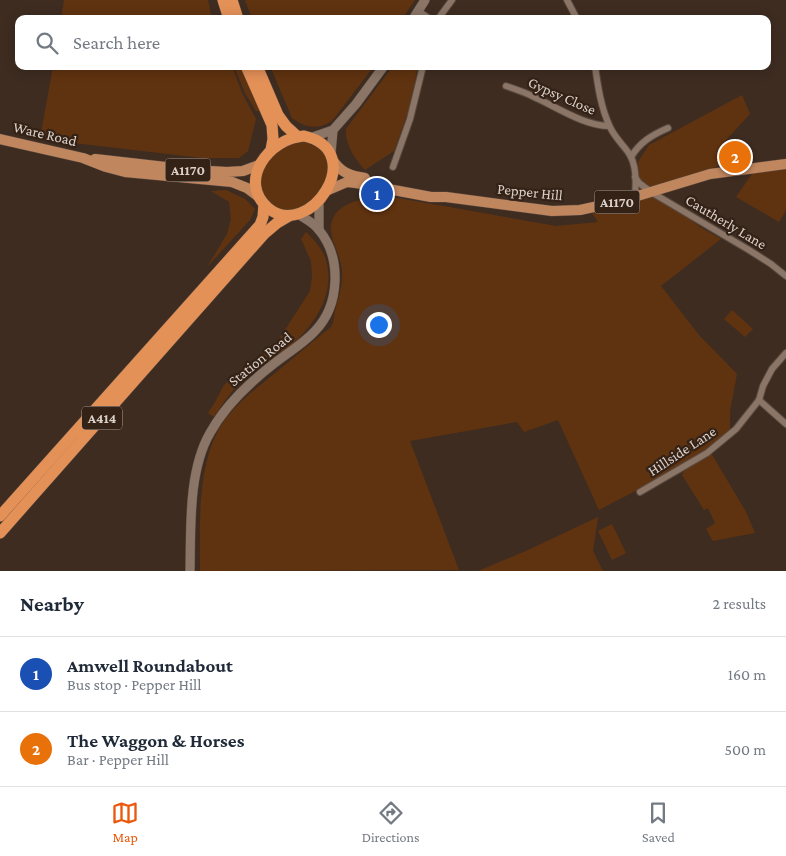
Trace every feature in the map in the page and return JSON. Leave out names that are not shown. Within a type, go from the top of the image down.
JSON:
[{"type":"highway","points":[[223,0],[228,15]]},
{"type":"highway","points":[[232,0],[237,15]]},
{"type":"highway","points":[[248,70],[271,121],[273,134],[271,150]]},
{"type":"highway","points":[[258,70],[282,121],[304,137],[325,146],[332,158],[332,181],[323,195],[308,210],[293,215],[279,214],[261,200],[256,187],[260,165],[271,150],[280,142],[304,137]]},
{"type":"highway","name":"A414","points":[[0,516],[260,225],[263,217],[261,200]]},
{"type":"highway","name":"A414","points":[[0,533],[264,234],[277,223],[293,215]]},
{"type":"main road","points":[[416,15],[425,0]]},
{"type":"main road","points":[[304,137],[333,130],[356,104],[381,70]]},
{"type":"main road","points":[[332,158],[333,130]]},
{"type":"main road","name":"Ware Road","points":[[0,139],[83,158],[227,172],[243,171],[260,165]]},
{"type":"main road","name":"Ware Road","points":[[83,158],[106,167],[144,175],[232,182],[247,188],[261,200]]},
{"type":"main road","name":"Pepper Hill","points":[[332,158],[342,171],[349,175],[431,191],[446,196],[566,212],[596,208],[710,174],[786,164]]},
{"type":"main road","name":"Pepper Hill","points":[[323,195],[347,182],[432,197],[446,196]]},
{"type":"main road","name":"Station Road","points":[[320,230],[323,195]]},
{"type":"main road","name":"Station Road","points":[[190,571],[191,519],[195,480],[200,456],[208,435],[233,400],[267,369],[316,331],[327,315],[333,296],[336,279],[332,255],[320,230],[310,221],[293,215]]},
{"type":"street","points":[[441,15],[452,0]]},
{"type":"street","points":[[567,0],[575,15]]},
{"type":"street","points":[[393,167],[410,119],[422,70]]},
{"type":"street","points":[[596,70],[601,99],[609,126],[631,157],[635,177],[635,197]]},
{"type":"street","name":"Gypsy Close","points":[[506,86],[529,94],[589,123],[609,126]]},
{"type":"street","points":[[631,157],[638,146],[648,138],[668,128]]},
{"type":"street","name":"Cautherly Lane","points":[[635,177],[651,192],[749,250],[786,276]]},
{"type":"street","name":"Hillside Lane","points":[[640,492],[707,453],[736,428],[759,400],[763,386],[772,369],[786,353]]},
{"type":"street","points":[[759,400],[786,424]]},
{"type":"shaded area","points":[[64,0],[208,0],[211,15],[62,15]]},
{"type":"shaded area","points":[[245,0],[415,0],[405,15],[251,15]]},
{"type":"shaded area","points":[[52,70],[233,70],[242,93],[256,119],[248,151],[239,158],[202,158],[40,139]]},
{"type":"shaded area","points":[[236,70],[245,70],[260,111],[256,111],[245,93]]},
{"type":"shaded area","points":[[272,70],[371,70],[332,121],[322,126],[312,127],[292,118]]},
{"type":"shaded area","points":[[390,70],[417,70],[409,109],[394,151],[365,170],[351,151],[347,141],[346,129]]},
{"type":"shaded area","points":[[742,95],[750,114],[725,141],[725,164],[649,188],[639,180],[638,162],[649,145]]},
{"type":"shaded area","points":[[300,139],[323,150],[330,167],[319,195],[293,212],[274,207],[261,192],[261,168],[270,154]]},
{"type":"shaded area","points":[[786,169],[786,210],[779,222],[736,197],[754,171]]},
{"type":"shaded area","points":[[226,190],[245,199],[255,209],[250,220],[207,267],[227,234],[231,219],[229,202],[211,191]]},
{"type":"shaded area","points":[[381,195],[556,226],[598,222],[592,213],[625,206],[652,196],[678,210],[700,227],[721,239],[661,286],[699,335],[737,374],[730,411],[730,431],[716,443],[684,464],[599,510],[558,420],[524,432],[517,422],[410,441],[459,570],[200,571],[202,491],[205,470],[217,433],[227,417],[246,397],[331,326],[342,275],[332,237],[331,226],[333,218],[338,211],[353,202]]},
{"type":"shaded area","points":[[306,232],[321,250],[328,270],[326,294],[322,306],[301,336],[287,350],[240,382],[214,417],[208,413],[224,385],[237,373],[274,347],[310,291],[311,261],[301,239]]},
{"type":"shaded area","points":[[732,310],[753,329],[745,337],[724,319]]},
{"type":"shaded area","points":[[711,453],[746,512],[755,533],[713,541],[706,529],[715,523],[708,508],[704,510],[682,475],[687,467]]},
{"type":"shaded area","points":[[598,517],[593,551],[603,571],[478,571],[528,550]]},
{"type":"shaded area","points":[[612,524],[626,553],[612,560],[598,531]]},
{"type":"place","name":"The Waggon & Horses","points":[[735,157]]},
{"type":"place","name":"Amwell Roundabout","points":[[377,194]]}]
